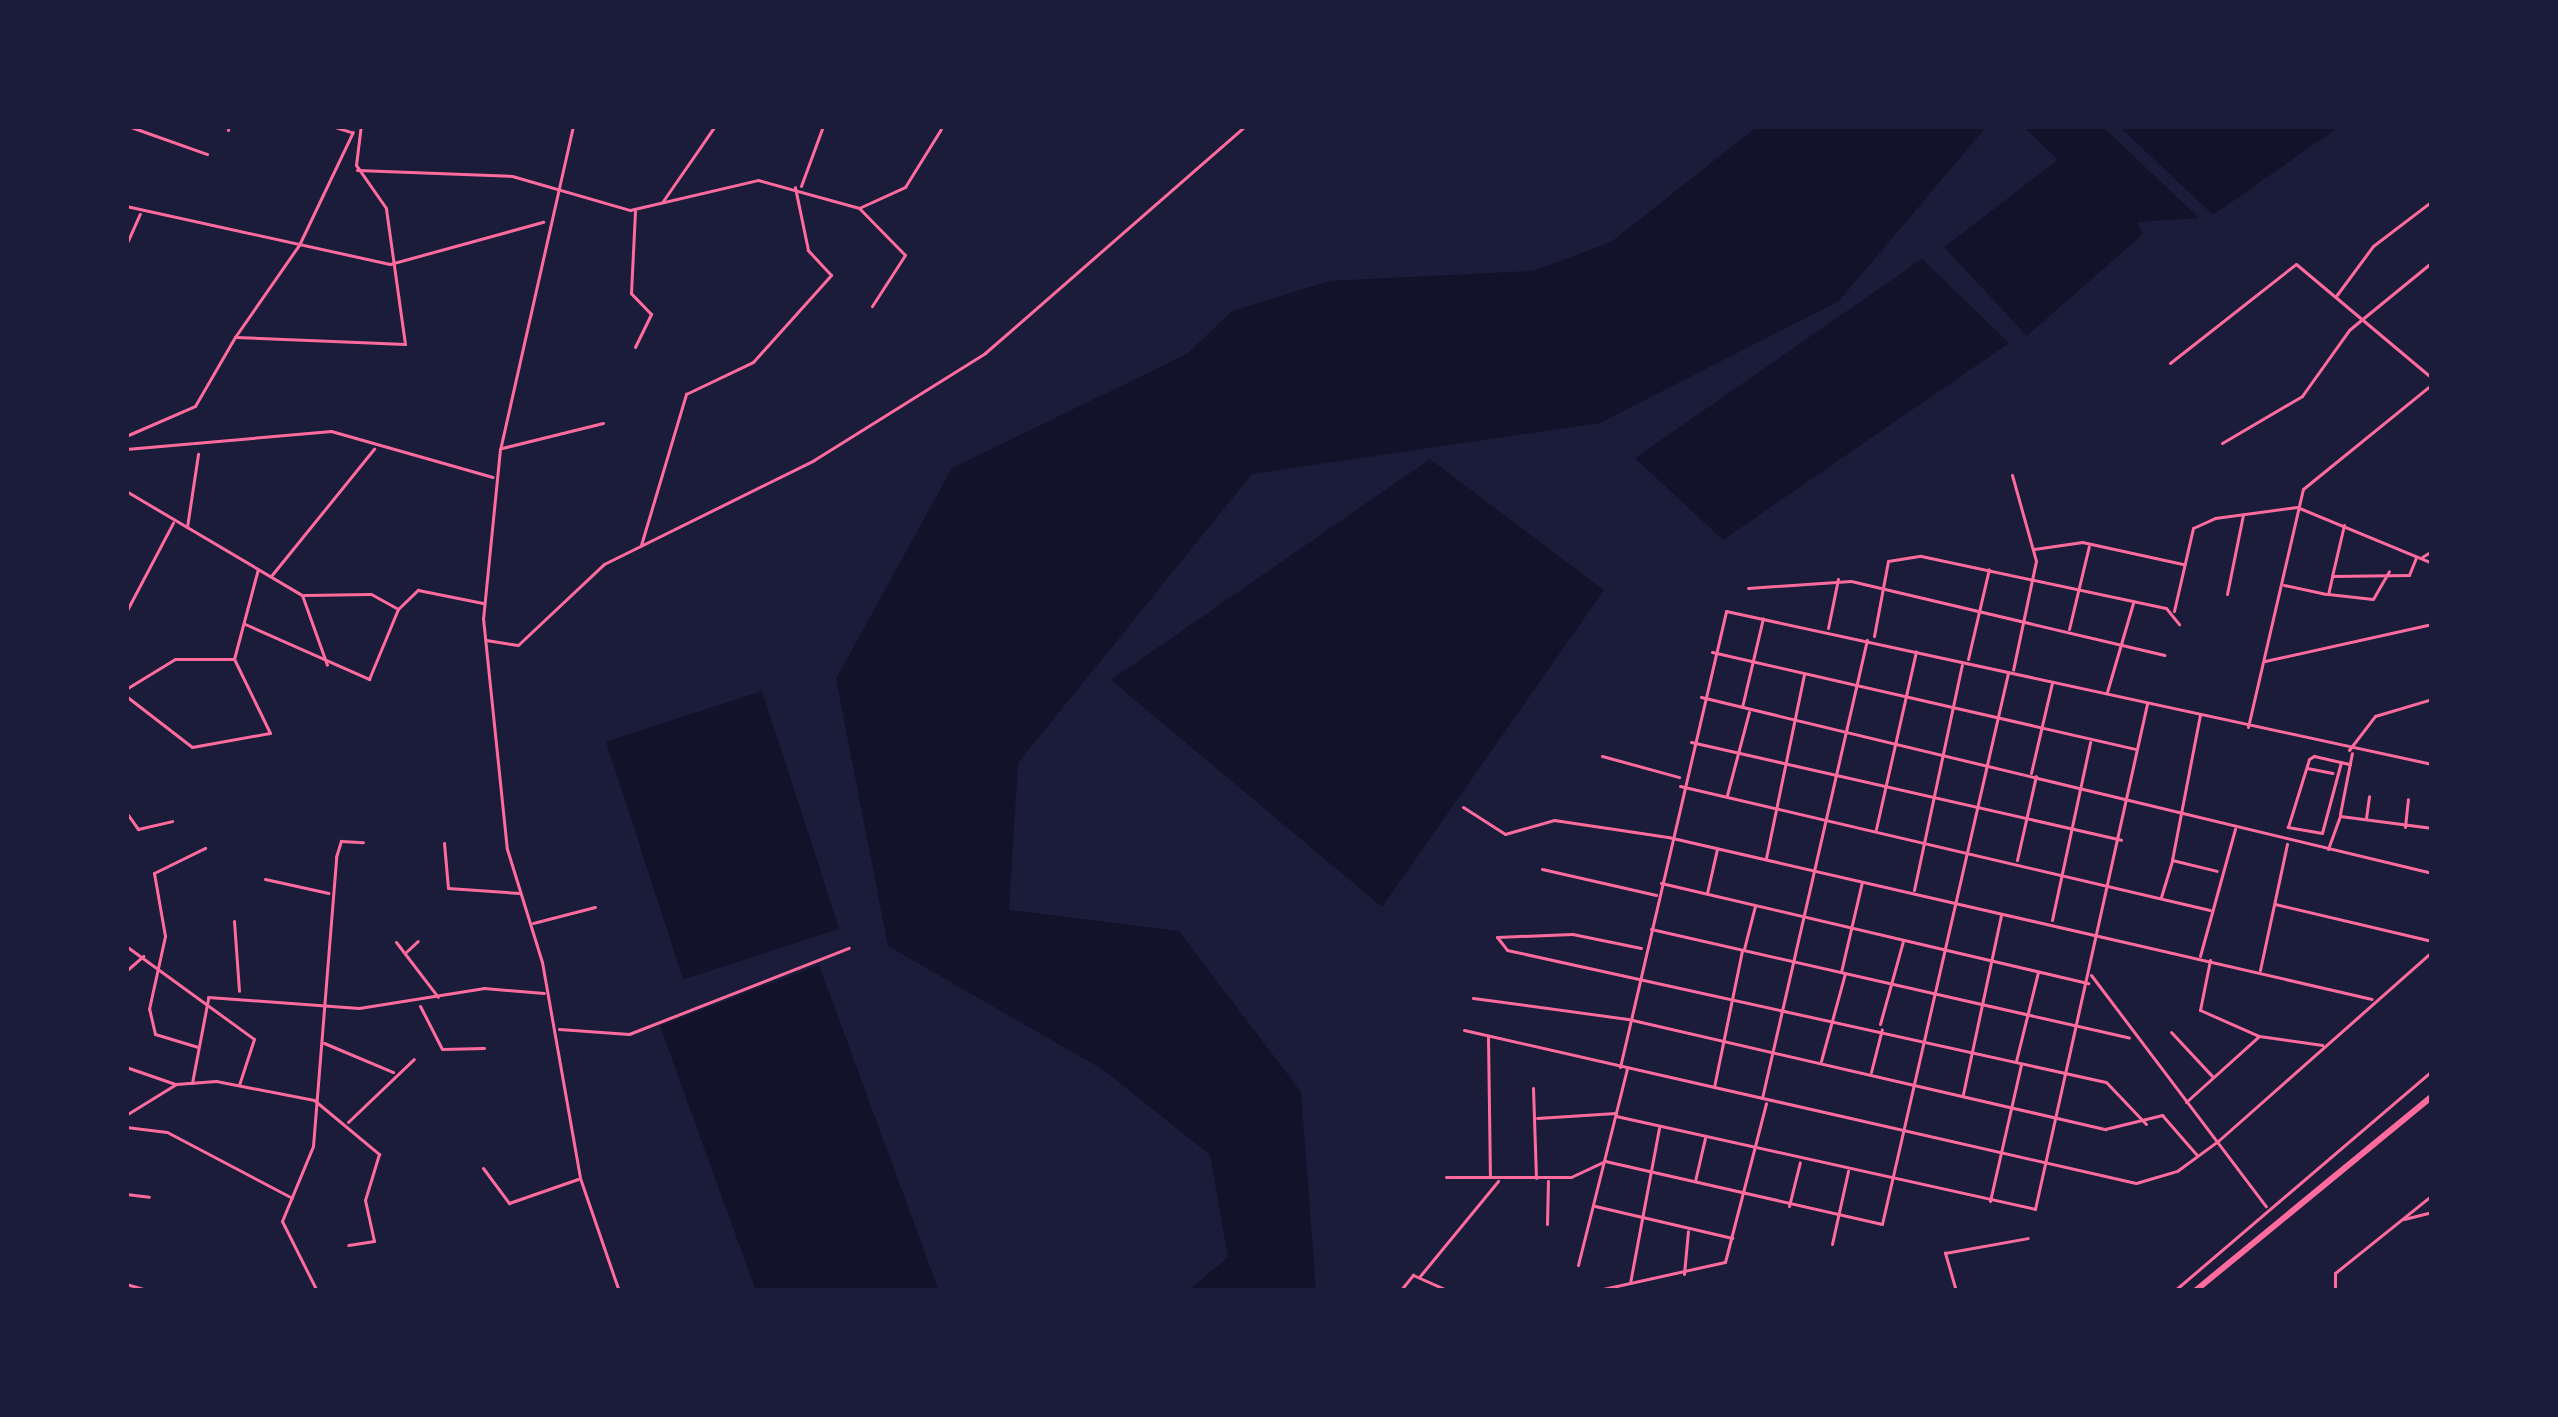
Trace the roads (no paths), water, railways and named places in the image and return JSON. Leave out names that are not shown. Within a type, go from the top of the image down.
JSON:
[{"type":"main road","points":[[2195,1291],[2432,1096]]},
{"type":"street","points":[[128,126],[207,154]]},
{"type":"street","points":[[332,126],[356,133]]},
{"type":"street","points":[[126,436],[195,406],[235,337],[299,244],[361,126]]},
{"type":"street","points":[[573,126],[547,220],[495,478],[485,639],[497,796],[557,1029],[580,1178],[620,1291]]},
{"type":"street","points":[[663,201],[715,126]]},
{"type":"street","points":[[640,546],[686,394],[753,362],[831,274],[808,250],[797,187],[823,126]]},
{"type":"street","points":[[1226,126],[1237,133]]},
{"type":"street","points":[[485,639],[518,645],[594,571],[814,460],[985,353],[1245,126]]},
{"type":"street","points":[[859,208],[905,188],[941,129]]},
{"type":"street","points":[[235,337],[401,349],[386,208],[358,170],[356,133]]},
{"type":"street","points":[[358,170],[512,176],[554,192],[635,209],[663,201],[692,204],[749,179],[797,187],[859,208],[905,255],[872,306]]},
{"type":"street","points":[[2335,298],[2373,246],[2432,201]]},
{"type":"street","points":[[126,206],[390,264],[547,220]]},
{"type":"street","points":[[635,209],[631,293],[651,314],[635,346]]},
{"type":"street","points":[[126,245],[142,210]]},
{"type":"street","points":[[2222,443],[2302,396],[2363,319],[2432,262]]},
{"type":"street","points":[[2170,363],[2296,264],[2432,381],[2316,475],[2297,507],[2284,584],[2248,727]]},
{"type":"street","points":[[500,449],[603,423]]},
{"type":"street","points":[[126,449],[198,451],[311,430],[495,478]]},
{"type":"street","points":[[272,576],[375,448]]},
{"type":"street","points":[[187,529],[198,451]]},
{"type":"street","points":[[1446,1177],[1548,1179],[1604,1161],[1882,1224],[1929,1040],[1997,718],[2034,578],[2033,549],[2012,475]]},
{"type":"street","points":[[126,491],[302,596],[367,593],[398,609]]},
{"type":"street","points":[[2174,615],[2195,524],[2297,507],[2432,563]]},
{"type":"street","points":[[2227,594],[2243,515]]},
{"type":"street","points":[[126,612],[174,521]]},
{"type":"street","points":[[2328,594],[2344,525]]},
{"type":"street","points":[[2033,549],[2090,544],[2185,564]]},
{"type":"street","points":[[2068,633],[2090,544]]},
{"type":"street","points":[[2332,576],[2390,571],[2409,575],[2419,557],[2432,551]]},
{"type":"street","points":[[1594,1291],[1721,1265],[1733,1238],[1855,686],[1895,557],[1989,568],[2079,587],[2134,600],[2174,615],[2179,624]]},
{"type":"street","points":[[126,696],[192,747],[270,733],[235,659],[258,568]]},
{"type":"street","points":[[1913,892],[1952,708],[1989,568]]},
{"type":"street","points":[[2284,584],[2373,599],[2390,571]]},
{"type":"street","points":[[1828,629],[1838,579]]},
{"type":"street","points":[[1748,588],[1838,579],[2164,655]]},
{"type":"street","points":[[245,624],[327,665],[372,677],[398,609],[418,590],[484,603]]},
{"type":"street","points":[[302,596],[327,665]]},
{"type":"street","points":[[2107,693],[2134,600]]},
{"type":"street","points":[[1577,1265],[1617,1114],[1628,1019],[1681,778],[1711,652],[1726,610],[1828,629],[2350,752],[2432,764]]},
{"type":"street","points":[[1742,707],[1763,616]]},
{"type":"street","points":[[2265,661],[2432,623]]},
{"type":"street","points":[[1876,832],[1917,650]]},
{"type":"street","points":[[1711,652],[2138,749]]},
{"type":"street","points":[[126,689],[175,659],[235,659]]},
{"type":"street","points":[[1766,858],[1804,673]]},
{"type":"street","points":[[2017,863],[2052,681]]},
{"type":"street","points":[[1701,697],[2128,795],[2288,842],[2432,873]]},
{"type":"street","points":[[2328,849],[2340,816],[2350,752],[2375,716],[2432,699]]},
{"type":"street","points":[[1535,1119],[1617,1114],[1800,1161],[2035,1209],[2122,840],[2148,703]]},
{"type":"street","points":[[1726,797],[1750,709]]},
{"type":"street","points":[[2161,898],[2200,715]]},
{"type":"street","points":[[2051,923],[2090,740]]},
{"type":"street","points":[[1691,742],[2122,840]]},
{"type":"street","points":[[1602,756],[1681,778]]},
{"type":"street","points":[[2341,762],[2318,835],[2286,824],[2313,756],[2341,762],[2350,764]]},
{"type":"street","points":[[2305,767],[2336,774]]},
{"type":"street","points":[[1680,786],[2210,910]]},
{"type":"street","points":[[2365,820],[2369,796]]},
{"type":"street","points":[[2405,826],[2408,799]]},
{"type":"street","points":[[1463,807],[1504,834],[1554,820],[1668,837],[2375,1000]]},
{"type":"street","points":[[126,812],[137,829],[172,821]]},
{"type":"street","points":[[2340,816],[2432,829]]},
{"type":"street","points":[[2200,958],[2235,825]]},
{"type":"street","points":[[317,1291],[283,1228],[311,1156],[326,1007],[329,894],[339,842],[363,842]]},
{"type":"street","points":[[2259,971],[2288,842]]},
{"type":"street","points":[[444,843],[448,888],[520,893]]},
{"type":"street","points":[[198,1047],[154,1032],[153,968],[165,936],[154,873],[205,848]]},
{"type":"street","points":[[1707,893],[1717,848]]},
{"type":"street","points":[[2172,860],[2219,872]]},
{"type":"street","points":[[1542,868],[1656,895]]},
{"type":"street","points":[[265,879],[329,894]]},
{"type":"street","points":[[1820,1063],[1862,880]]},
{"type":"street","points":[[1659,882],[2088,983]]},
{"type":"street","points":[[2275,904],[2432,941]]},
{"type":"street","points":[[1714,1089],[1756,905]]},
{"type":"street","points":[[532,923],[596,907]]},
{"type":"street","points":[[1963,1095],[2002,912]]},
{"type":"street","points":[[233,921],[239,993]]},
{"type":"street","points":[[1649,929],[2129,1038]]},
{"type":"street","points":[[1644,949],[1572,934],[1497,937],[1507,950],[1833,1015],[2110,1083],[2146,1124]]},
{"type":"street","points":[[1870,1074],[1889,983],[1904,939]]},
{"type":"street","points":[[404,953],[418,941]]},
{"type":"street","points":[[396,942],[439,998]]},
{"type":"street","points":[[126,946],[208,997],[254,1039],[239,1085]]},
{"type":"street","points":[[557,1029],[629,1034],[849,948]]},
{"type":"street","points":[[1464,1030],[2042,1166],[2136,1183],[2198,1156],[2218,1141],[2432,952]]},
{"type":"street","points":[[147,956],[153,968]]},
{"type":"street","points":[[126,971],[147,956]]},
{"type":"street","points":[[2210,960],[2200,1010],[2259,1036],[2324,1045]]},
{"type":"street","points":[[1989,1203],[2038,971]]},
{"type":"street","points":[[2090,974],[2129,1038],[2218,1141],[2267,1208]]},
{"type":"street","points":[[536,990],[546,980]]},
{"type":"street","points":[[208,997],[239,993],[326,1007],[419,1004],[536,990],[547,995]]},
{"type":"street","points":[[193,1083],[208,997]]},
{"type":"street","points":[[1473,998],[1628,1019],[2057,1118],[2146,1124],[2162,1115],[2198,1156]]},
{"type":"street","points":[[419,1004],[442,1049],[484,1048]]},
{"type":"street","points":[[2171,1032],[2213,1078]]},
{"type":"street","points":[[1488,1036],[1490,1177]]},
{"type":"street","points":[[2185,1103],[2259,1036]]},
{"type":"street","points":[[322,1042],[394,1072]]},
{"type":"street","points":[[346,1123],[394,1072],[414,1059]]},
{"type":"street","points":[[126,1067],[176,1084],[239,1085],[314,1100],[346,1123],[379,1154],[365,1200],[374,1241],[348,1246]]},
{"type":"street","points":[[2174,1291],[2432,1071]]},
{"type":"street","points":[[126,1115],[176,1084]]},
{"type":"street","points":[[1533,1088],[1536,1180]]},
{"type":"street","points":[[1630,1283],[1660,1126]]},
{"type":"street","points":[[126,1127],[167,1132],[292,1198]]},
{"type":"street","points":[[1694,1183],[1705,1138]]},
{"type":"street","points":[[1790,1206],[1800,1161]]},
{"type":"street","points":[[483,1168],[508,1203],[580,1178]]},
{"type":"street","points":[[1832,1244],[1848,1171]]},
{"type":"street","points":[[1400,1291],[1420,1276],[1500,1179]]},
{"type":"street","points":[[1546,1224],[1548,1179]]},
{"type":"street","points":[[126,1193],[149,1197]]},
{"type":"street","points":[[2335,1291],[2335,1274],[2432,1195]]},
{"type":"street","points":[[1592,1206],[1733,1238]]},
{"type":"street","points":[[2403,1220],[2432,1212]]},
{"type":"street","points":[[1684,1276],[1688,1230]]},
{"type":"street","points":[[1956,1291],[1945,1253],[2028,1238]]},
{"type":"street","points":[[1420,1276],[1449,1291]]},
{"type":"street","points":[[126,1284],[150,1291]]}]
